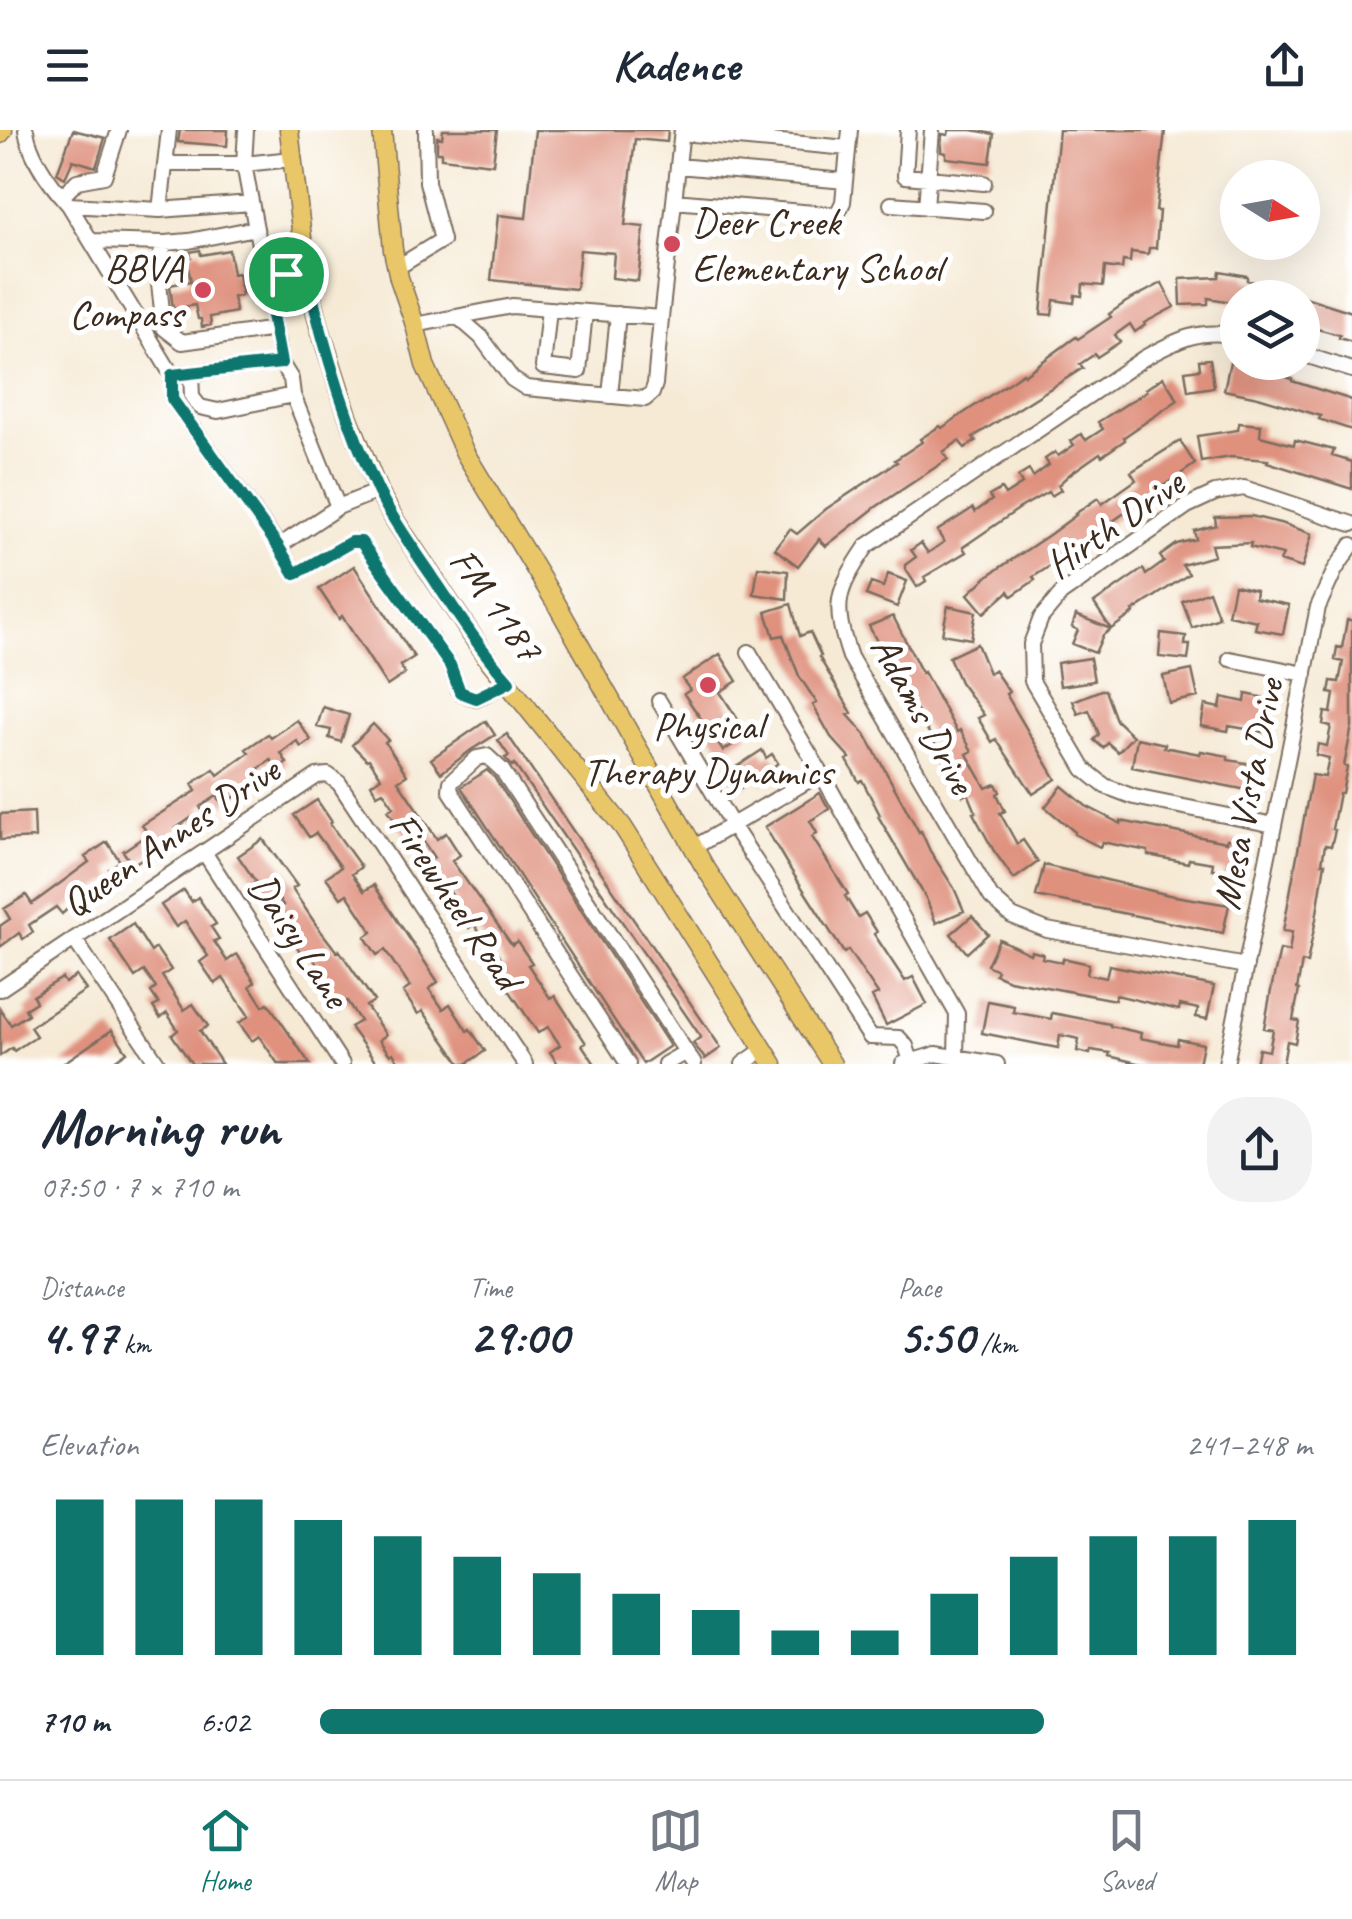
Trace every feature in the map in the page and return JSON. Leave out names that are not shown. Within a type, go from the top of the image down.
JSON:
[{"type":"main road","points":[[371,130],[375,188],[388,262],[398,272]]},
{"type":"main road","name":"FM 1187","points":[[382,130],[398,272],[425,365],[464,454],[556,604],[694,848],[832,1064]]},
{"type":"main road","name":"FM 1187","points":[[287,133],[306,270],[320,329],[378,491],[485,655],[623,827],[768,1056]]},
{"type":"street","points":[[26,130],[28,144],[51,184],[172,375],[172,399],[295,574],[351,542],[361,542],[450,665],[460,692],[476,698],[509,682]]},
{"type":"street","points":[[65,201],[77,181],[104,176],[119,130]]},
{"type":"street","points":[[160,210],[169,130]]},
{"type":"street","points":[[246,130],[244,164],[281,363],[291,379],[293,395],[338,507]]},
{"type":"street","points":[[398,272],[442,240],[427,182],[426,130]]},
{"type":"street","points":[[674,202],[837,215],[844,202],[850,130]]},
{"type":"street","points":[[908,130],[905,176],[984,183]]},
{"type":"street","points":[[926,207],[932,130]]},
{"type":"street","points":[[458,317],[481,337],[512,380],[526,388],[645,399],[652,393],[682,132],[848,148]]},
{"type":"street","points":[[166,164],[244,164],[292,159]]},
{"type":"street","points":[[678,166],[846,181]]},
{"type":"street","points":[[65,201],[160,210],[252,203]]},
{"type":"street","points":[[891,204],[984,212]]},
{"type":"street","points":[[90,241],[165,243],[256,228]]},
{"type":"street","points":[[165,243],[157,266],[164,328],[182,342],[275,329]]},
{"type":"street","points":[[265,278],[306,270]]},
{"type":"street","points":[[415,325],[512,306],[661,318]]},
{"type":"street","points":[[549,309],[543,368],[579,370],[585,312]]},
{"type":"street","points":[[610,396],[618,314]]},
{"type":"street","name":"Adams Drive","points":[[1220,332],[1184,336],[1144,358],[868,546],[840,595],[838,622],[850,657],[991,896],[1012,916],[1047,930],[1246,966]]},
{"type":"street","points":[[1320,360],[1352,370]]},
{"type":"street","points":[[172,375],[281,363]]},
{"type":"street","points":[[560,391],[562,369]]},
{"type":"street","points":[[192,373],[192,397],[200,408],[218,410],[293,395]]},
{"type":"street","name":"Hirth Drive","points":[[1274,826],[1134,798],[1105,786],[1084,768],[1032,681],[1031,644],[1041,618],[1061,594],[1187,506],[1215,493],[1244,488],[1352,524]]},
{"type":"street","points":[[278,546],[338,507],[378,491]]},
{"type":"street","name":"Mesa Vista Drive","points":[[1226,1064],[1318,606],[1352,546]]},
{"type":"street","points":[[749,652],[957,1014],[956,1056]]},
{"type":"street","points":[[1230,659],[1305,674]]},
{"type":"street","points":[[659,701],[732,826],[870,1037],[899,1038],[906,1046],[907,1062],[936,1054],[997,1064]]},
{"type":"street","points":[[628,1064],[450,790],[451,782],[478,758],[487,756],[502,770],[690,1058],[665,1064]]},
{"type":"street","points":[[694,848],[821,773]]},
{"type":"street","name":"Queen Annes Drive","points":[[0,989],[318,776],[328,775]]},
{"type":"street","name":"Firewheel Road","points":[[328,775],[339,782],[518,1061]]},
{"type":"street","name":"Daisy Lane","points":[[204,852],[342,1064]]},
{"type":"street","points":[[74,939],[158,1064]]},
{"type":"street","points":[[743,1064],[768,1056]]},
{"type":"building","points":[[73,130],[105,138],[96,167],[73,160],[65,178],[57,173]]},
{"type":"building","points":[[180,130],[228,130],[227,146],[178,142]]},
{"type":"building","points":[[443,130],[497,130],[493,164],[441,158],[437,137],[442,138]]},
{"type":"building","points":[[535,130],[668,130],[667,142],[635,139],[625,225],[644,227],[638,281],[612,278],[614,253],[580,250],[576,289],[491,280],[498,215],[526,218]]},
{"type":"building","points":[[949,130],[994,134],[990,163],[946,158],[946,153],[941,152],[942,134],[948,135]]},
{"type":"building","points":[[1059,130],[1165,130],[1156,248],[1149,248],[1148,254],[1131,252],[1130,262],[1123,261],[1122,269],[1105,267],[1103,286],[1083,284],[1082,296],[1075,295],[1074,303],[1054,300],[1052,315],[1041,314]]},
{"type":"building","name":"BBVA Compass","points":[[200,250],[201,255],[229,250],[242,295],[233,297],[236,312],[210,317],[211,325],[202,327],[195,305],[173,309],[170,285],[191,281],[186,258],[191,257],[190,252]]},
{"type":"building","points":[[1220,271],[1247,276],[1247,280],[1220,280],[1220,300],[1208,298],[1208,304],[1181,305],[1180,279],[1219,277]]},
{"type":"building","points":[[1162,283],[1174,307],[1135,332],[1130,324],[1115,335],[1120,342],[1080,364],[1083,368],[973,437],[976,441],[965,448],[959,441],[943,452],[948,459],[826,546],[819,539],[798,566],[775,549],[790,529],[797,534],[826,509],[897,462],[922,442],[920,439],[1024,375],[1111,317],[1109,314],[1126,302]]},
{"type":"building","points":[[1320,302],[1352,312],[1352,342],[1339,338],[1340,335],[1320,330]]},
{"type":"building","points":[[1210,359],[1214,387],[1188,391],[1185,371],[1200,369],[1199,360]]},
{"type":"building","points":[[1163,377],[1178,400],[1102,456],[1100,453],[1070,474],[1058,485],[1061,490],[1051,496],[1048,492],[1020,508],[963,547],[966,552],[924,577],[926,581],[917,587],[905,568],[916,557],[911,550],[921,543],[928,553],[944,542],[937,531],[973,508],[975,512],[1001,489],[1005,495],[1022,484],[1018,477],[1029,470],[1033,477],[1049,465],[1045,459],[1074,445],[1071,441],[1081,434],[1086,440],[1103,429],[1098,422]]},
{"type":"building","points":[[1226,380],[1292,380],[1352,400],[1352,430],[1319,419],[1321,416],[1224,390]]},
{"type":"building","points":[[1239,423],[1261,425],[1260,436],[1334,450],[1332,456],[1352,462],[1352,489],[1268,460],[1231,457],[1201,462],[1197,436],[1238,430]]},
{"type":"building","points":[[1180,441],[1195,464],[1033,577],[1035,580],[1012,596],[1009,591],[984,613],[968,594],[1098,498],[1102,504],[1136,480],[1131,472]]},
{"type":"building","points":[[1251,516],[1312,534],[1302,568],[1280,561],[1283,555],[1250,547],[1251,543],[1211,545],[1214,556],[1182,565],[1189,574],[1111,629],[1094,603],[1143,569],[1146,575],[1164,562],[1160,556],[1177,544],[1196,539],[1194,531],[1216,525],[1215,517]]},
{"type":"building","points":[[354,566],[414,657],[400,666],[405,674],[387,686],[342,616],[339,619],[319,589]]},
{"type":"building","points":[[758,567],[788,571],[787,599],[754,594]]},
{"type":"building","points":[[888,574],[907,581],[897,607],[866,595],[871,583],[883,587]]},
{"type":"building","points":[[1234,585],[1256,590],[1255,598],[1289,605],[1283,634],[1255,629],[1257,621],[1228,615]]},
{"type":"building","points":[[1209,591],[1219,618],[1192,628],[1182,601]]},
{"type":"building","points":[[791,604],[800,636],[810,632],[819,657],[852,713],[848,715],[865,734],[964,911],[936,923],[862,780],[859,782],[847,760],[850,758],[831,737],[813,705],[817,703],[799,676],[783,635],[774,637],[766,612]]},
{"type":"building","points":[[948,606],[976,612],[971,639],[942,634]]},
{"type":"building","points":[[1076,615],[1111,629],[1103,635],[1095,653],[1072,644],[1078,630],[1072,627]]},
{"type":"building","points":[[893,616],[922,673],[972,751],[967,754],[986,788],[996,784],[1005,811],[1000,813],[1017,844],[1023,840],[1038,862],[1014,879],[973,813],[976,812],[968,793],[963,796],[909,696],[906,698],[869,626]]},
{"type":"building","points":[[1347,620],[1352,620],[1352,726],[1344,766],[1347,767],[1331,846],[1325,845],[1307,963],[1302,962],[1293,1020],[1299,1021],[1295,1043],[1287,1041],[1283,1064],[1256,1064],[1259,1049],[1269,1051],[1273,1030],[1264,1028],[1280,950],[1289,952],[1292,932],[1283,931],[1312,775],[1325,777],[1329,758],[1316,755],[1318,744],[1327,746],[1331,726],[1323,724],[1325,712],[1331,713],[1331,681],[1339,682],[1343,662],[1335,660],[1337,647],[1342,648]]},
{"type":"building","points":[[1161,633],[1186,636],[1185,645],[1190,645],[1188,660],[1159,657]]},
{"type":"building","points":[[977,644],[989,673],[994,670],[1009,692],[1006,694],[1056,779],[1033,794],[996,739],[992,742],[978,718],[984,715],[960,682],[949,657]]},
{"type":"building","points":[[720,654],[737,681],[720,692],[748,735],[723,751],[684,694],[690,690],[682,679]]},
{"type":"building","points":[[1090,658],[1094,681],[1060,686],[1057,663]]},
{"type":"building","points":[[1192,670],[1198,697],[1169,703],[1163,676]]},
{"type":"building","points":[[1105,690],[1116,720],[1133,736],[1118,752],[1108,743],[1103,748],[1094,740],[1099,734],[1089,710],[1078,714],[1073,701]]},
{"type":"building","points":[[1246,694],[1270,699],[1263,732],[1201,726],[1205,705],[1220,708],[1222,697],[1245,702]]},
{"type":"building","points":[[323,707],[349,715],[341,742],[329,738],[331,730],[317,727]]},
{"type":"building","points":[[297,720],[311,740],[301,747],[297,741],[281,753],[287,763],[277,769],[271,760],[254,772],[260,780],[223,805],[217,796],[200,807],[206,817],[195,824],[191,818],[176,828],[180,834],[132,865],[123,851],[148,834],[142,825],[196,791],[192,784],[214,769],[218,775],[249,753],[246,749]]},
{"type":"building","points":[[486,721],[495,735],[441,773],[431,759]]},
{"type":"building","points":[[373,724],[388,740],[385,742],[407,775],[398,781],[437,839],[446,833],[460,855],[452,861],[512,945],[517,941],[550,998],[555,996],[586,1043],[582,1045],[595,1064],[558,1064],[550,1052],[560,1045],[548,1027],[538,1033],[497,972],[506,966],[495,949],[485,955],[479,945],[485,941],[474,924],[469,928],[454,907],[458,904],[446,886],[442,890],[424,865],[434,858],[423,841],[414,847],[388,810],[394,807],[383,791],[377,794],[371,784],[381,777],[369,759],[352,745]]},
{"type":"building","points":[[507,734],[721,1048],[705,1059],[693,1043],[701,1037],[514,764],[505,758],[509,756],[498,740]]},
{"type":"building","points":[[1137,738],[1257,765],[1252,791],[1132,767]]},
{"type":"building","points":[[762,750],[766,758],[772,754],[778,763],[773,767],[777,774],[762,783],[758,777],[738,790],[727,773]]},
{"type":"building","points":[[487,770],[670,1046],[643,1064],[461,787]]},
{"type":"building","points":[[1062,786],[1086,806],[1121,824],[1243,842],[1236,882],[1223,879],[1225,871],[1212,869],[1213,863],[1189,859],[1188,863],[1102,842],[1100,847],[1074,834],[1045,807]]},
{"type":"building","points":[[820,793],[829,809],[810,821],[817,833],[812,837],[858,917],[865,913],[905,981],[913,977],[927,1004],[886,1025],[872,997],[878,994],[848,950],[844,953],[765,827]]},
{"type":"building","points":[[317,800],[361,867],[352,874],[364,891],[374,885],[438,982],[429,989],[443,1009],[450,1004],[485,1051],[466,1064],[461,1064],[423,1011],[418,1014],[403,992],[410,987],[385,950],[377,955],[365,937],[372,932],[347,894],[341,898],[326,877],[341,867],[316,833],[309,837],[294,815]]},
{"type":"building","points":[[34,812],[35,838],[0,840],[0,814]]},
{"type":"building","points":[[263,839],[297,886],[292,889],[317,926],[374,1001],[366,1006],[386,1035],[379,1040],[400,1064],[377,1064],[350,1027],[360,1021],[347,1001],[337,1008],[319,982],[326,976],[311,956],[306,960],[273,912],[283,905],[270,887],[261,893],[254,883],[238,856]]},
{"type":"building","points":[[107,842],[120,861],[109,869],[115,878],[62,914],[56,907],[29,925],[33,932],[23,939],[19,933],[0,947],[0,926],[10,919],[4,909],[26,895],[32,904],[89,862],[85,857]]},
{"type":"building","points":[[1044,865],[1229,905],[1223,933],[1036,896]]},
{"type":"building","points":[[184,890],[192,902],[198,897],[216,924],[211,927],[219,939],[214,941],[227,961],[237,954],[255,982],[250,986],[263,1006],[268,1003],[310,1064],[278,1064],[259,1036],[252,1041],[239,1023],[249,1016],[223,978],[215,984],[200,962],[208,956],[185,921],[176,927],[161,905]]},
{"type":"building","points":[[972,916],[988,934],[967,953],[951,934]]},
{"type":"building","points":[[133,924],[151,952],[156,948],[171,970],[162,976],[184,1010],[193,1004],[208,1026],[200,1031],[222,1064],[192,1064],[172,1035],[178,1030],[167,1013],[160,1018],[153,1007],[159,1004],[151,992],[156,988],[144,971],[135,977],[110,940]]},
{"type":"building","points":[[999,939],[1030,954],[1043,954],[1042,958],[1089,964],[1087,974],[1106,978],[1109,965],[1214,986],[1207,1019],[1196,1017],[1198,1009],[1180,1005],[1179,1010],[1116,995],[1115,1000],[1009,980],[987,965]]},
{"type":"building","points":[[76,976],[86,990],[30,1027],[36,1036],[0,1056],[0,1009],[11,1025],[28,1014],[25,1009],[36,1002],[33,996],[62,978],[65,983]]},
{"type":"building","points":[[988,1001],[1014,1006],[1013,1012],[1051,1019],[1052,1013],[1110,1024],[1141,1033],[1140,1038],[1177,1045],[1178,1039],[1203,1044],[1199,1064],[1141,1064],[1109,1056],[1110,1053],[1091,1050],[1090,1054],[1077,1051],[1079,1039],[1060,1035],[1058,1048],[982,1033]]},
{"type":"building","points":[[112,1030],[127,1052],[110,1064],[62,1064]]},
{"type":"place","name":"Deer Creek Elementary School","points":[[672,244]]},
{"type":"place","name":"BBVA Compass","points":[[203,290]]},
{"type":"place","name":"Physical Therapy Dynamics","points":[[708,685]]},
{"type":"route","points":[[306,270],[348,416],[378,491],[485,655],[509,682],[476,698],[460,692],[450,665],[361,542],[351,542],[295,574],[172,399],[172,375],[281,363],[265,278],[286,274],[306,270]]}]
